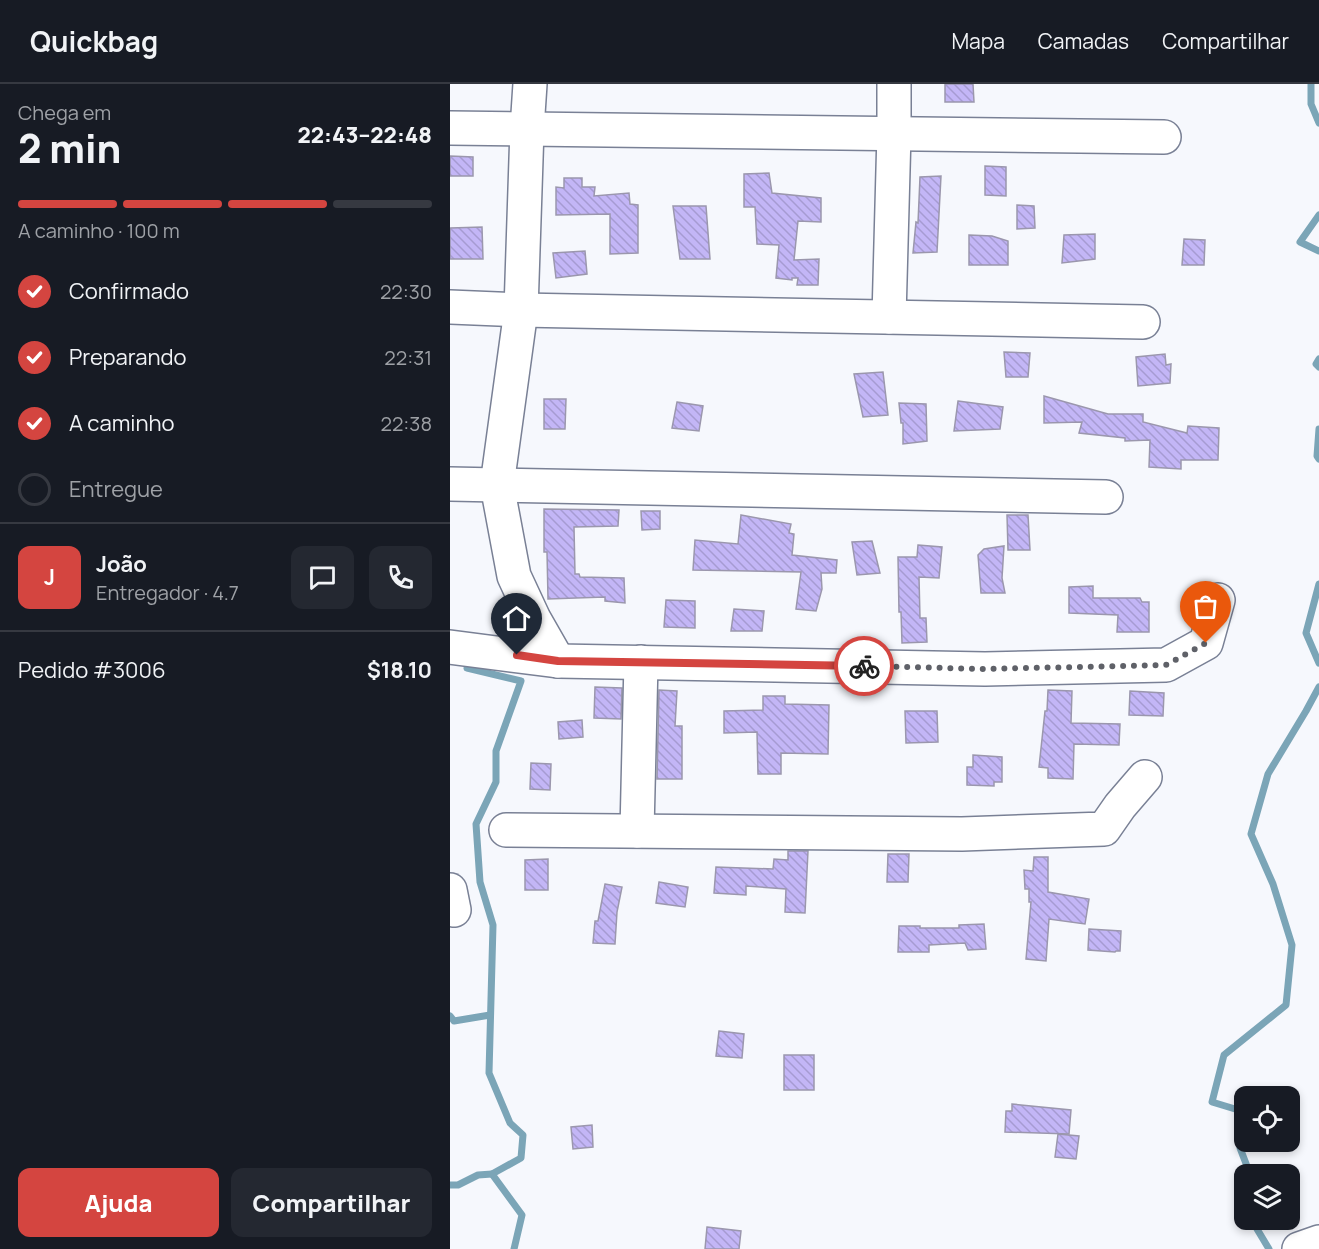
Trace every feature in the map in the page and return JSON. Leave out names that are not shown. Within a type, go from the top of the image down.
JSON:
[{"type":"street","points":[[530,84],[521,310],[497,485],[514,576],[534,619],[558,661]]},
{"type":"street","points":[[889,317],[894,84]]},
{"type":"street","points":[[450,128],[1164,137]]},
{"type":"street","points":[[450,308],[1143,322]]},
{"type":"street","points":[[450,484],[1106,497]]},
{"type":"street","points":[[450,647],[558,661],[985,669],[1166,665],[1206,643],[1218,600]]},
{"type":"street","points":[[637,831],[640,662]]},
{"type":"street","points":[[507,830],[962,834],[1104,830],[1120,806],[1145,777]]},
{"type":"street","points":[[1299,1249],[1319,1242]]},
{"type":"building","points":[[945,84],[973,84],[974,102],[945,102]]},
{"type":"building","points":[[450,156],[473,157],[473,176],[450,176]]},
{"type":"building","points":[[985,166],[1006,167],[1006,196],[985,195]]},
{"type":"building","points":[[769,173],[772,193],[821,198],[821,222],[798,221],[794,260],[819,259],[818,285],[797,285],[798,278],[792,278],[792,280],[776,278],[779,245],[757,244],[755,207],[744,207],[744,174]]},
{"type":"building","points":[[941,176],[937,252],[913,253],[916,222],[918,223],[920,177]]},
{"type":"building","points":[[564,178],[582,178],[582,187],[595,187],[594,196],[629,193],[630,204],[638,205],[638,253],[610,254],[610,214],[556,215],[556,187],[564,188]]},
{"type":"building","points":[[1017,205],[1034,206],[1035,228],[1017,229]]},
{"type":"building","points":[[673,206],[706,206],[710,259],[680,259]]},
{"type":"building","points":[[482,227],[483,259],[450,259],[450,228]]},
{"type":"building","points":[[1095,234],[1095,259],[1062,263],[1064,235]]},
{"type":"building","points":[[969,235],[992,236],[1008,241],[1008,265],[969,265]]},
{"type":"building","points":[[1184,239],[1205,240],[1204,265],[1182,265]]},
{"type":"building","points":[[585,251],[587,274],[556,278],[553,253]]},
{"type":"building","points":[[1004,352],[1030,353],[1028,377],[1006,377]]},
{"type":"building","points":[[1165,354],[1166,365],[1171,364],[1170,383],[1138,386],[1136,357]]},
{"type":"building","points":[[883,372],[888,415],[863,417],[854,374]]},
{"type":"building","points":[[1044,396],[1108,414],[1143,414],[1143,422],[1187,433],[1188,426],[1219,428],[1218,460],[1181,460],[1181,469],[1149,467],[1150,440],[1125,441],[1125,438],[1079,433],[1082,422],[1044,423]]},
{"type":"building","points":[[544,399],[566,399],[565,429],[544,429]]},
{"type":"building","points":[[958,401],[1003,407],[1000,429],[954,431]]},
{"type":"building","points":[[677,402],[703,406],[699,431],[672,428]]},
{"type":"building","points":[[899,403],[926,404],[927,441],[903,444],[903,423],[901,423]]},
{"type":"building","points":[[544,509],[619,510],[618,526],[574,527],[575,574],[579,574],[580,577],[624,578],[625,603],[605,601],[605,597],[548,599],[547,552],[544,552]]},
{"type":"building","points":[[641,511],[660,511],[660,529],[642,530]]},
{"type":"building","points":[[741,515],[791,524],[789,533],[794,534],[792,555],[837,560],[836,573],[821,573],[822,589],[816,611],[796,609],[801,572],[693,570],[695,540],[738,544]]},
{"type":"building","points":[[1007,515],[1028,515],[1030,550],[1008,550]]},
{"type":"building","points":[[872,541],[880,573],[857,575],[852,542]]},
{"type":"building","points":[[918,545],[942,547],[939,578],[919,577],[920,618],[926,618],[927,642],[902,643],[898,557],[917,557]]},
{"type":"building","points":[[1004,546],[1002,578],[1005,593],[981,593],[978,555],[984,549]]},
{"type":"building","points":[[1093,586],[1093,598],[1140,598],[1142,602],[1149,602],[1149,632],[1117,632],[1118,615],[1069,613],[1069,587]]},
{"type":"building","points":[[666,600],[695,601],[695,628],[664,627]]},
{"type":"building","points":[[734,609],[764,611],[762,631],[731,631]]},
{"type":"building","points":[[595,687],[622,688],[621,719],[594,718]]},
{"type":"building","points":[[659,690],[677,691],[675,726],[682,726],[682,779],[657,779]]},
{"type":"building","points":[[1048,690],[1072,691],[1071,723],[1120,724],[1119,745],[1074,744],[1073,779],[1048,778],[1048,768],[1039,767]]},
{"type":"building","points":[[1130,691],[1164,693],[1163,716],[1129,715]]},
{"type":"building","points":[[763,696],[785,696],[785,704],[829,705],[828,754],[781,753],[781,774],[758,774],[757,732],[724,733],[724,711],[763,710]]},
{"type":"building","points":[[905,711],[937,711],[938,742],[906,743]]},
{"type":"building","points":[[582,720],[583,737],[559,739],[558,722]]},
{"type":"building","points":[[973,755],[1002,757],[1002,782],[994,782],[994,786],[967,785],[967,767],[973,767]]},
{"type":"building","points":[[531,763],[551,764],[550,790],[530,789]]},
{"type":"building","points":[[788,851],[808,851],[805,913],[785,912],[786,889],[746,886],[746,895],[714,893],[716,867],[773,869],[774,859],[788,860]]},
{"type":"building","points":[[888,854],[909,854],[908,882],[887,882]]},
{"type":"building","points":[[1034,857],[1048,857],[1048,892],[1089,899],[1085,924],[1049,919],[1046,961],[1026,959],[1031,902],[1029,902],[1029,889],[1025,889],[1024,870],[1033,871]]},
{"type":"building","points":[[548,859],[548,890],[525,890],[525,860]]},
{"type":"building","points":[[659,882],[688,887],[685,907],[656,903]]},
{"type":"building","points":[[605,884],[622,887],[617,912],[615,944],[593,943],[595,921],[598,921]]},
{"type":"building","points":[[984,924],[986,949],[968,950],[965,943],[929,945],[929,952],[898,952],[899,926],[959,928],[959,925]]},
{"type":"building","points":[[1089,929],[1121,931],[1120,951],[1088,950]]},
{"type":"building","points":[[719,1031],[744,1034],[742,1058],[716,1056]]},
{"type":"building","points":[[784,1055],[814,1055],[814,1090],[784,1090]]},
{"type":"building","points":[[1012,1104],[1071,1110],[1069,1134],[1005,1132],[1006,1111],[1012,1111]]},
{"type":"building","points":[[592,1125],[593,1147],[573,1149],[571,1127]]},
{"type":"building","points":[[1058,1134],[1079,1136],[1076,1159],[1055,1157]]},
{"type":"building","points":[[707,1227],[741,1231],[739,1249],[705,1249]]},
{"type":"waterway","points":[[1311,84],[1311,104],[1319,123]]},
{"type":"waterway","points":[[1319,215],[1300,242],[1319,251]]},
{"type":"waterway","points":[[1319,359],[1316,364],[1319,367]]},
{"type":"waterway","points":[[1319,429],[1317,456],[1319,459]]},
{"type":"waterway","points":[[1319,584],[1306,633],[1319,663]]},
{"type":"waterway","points":[[467,668],[521,681],[496,751],[496,782],[476,824],[480,882],[493,925],[489,1073],[510,1123],[523,1135],[521,1158],[492,1174],[522,1215],[514,1249]]},
{"type":"waterway","points":[[1234,1109],[1212,1102],[1224,1055],[1286,1005],[1292,945],[1273,884],[1251,834],[1268,774],[1319,687]]},
{"type":"waterway","points":[[450,1016],[454,1021],[490,1015]]},
{"type":"waterway","points":[[1242,1152],[1246,1164]]},
{"type":"waterway","points":[[450,1185],[458,1185],[478,1175],[492,1174]]},
{"type":"waterway","points":[[1258,1230],[1269,1249]]},
{"type":"way so far","points":[[864,666],[985,669],[1166,665],[1206,643]]},
{"type":"route","points":[[517,655],[558,661],[864,666]]}]
